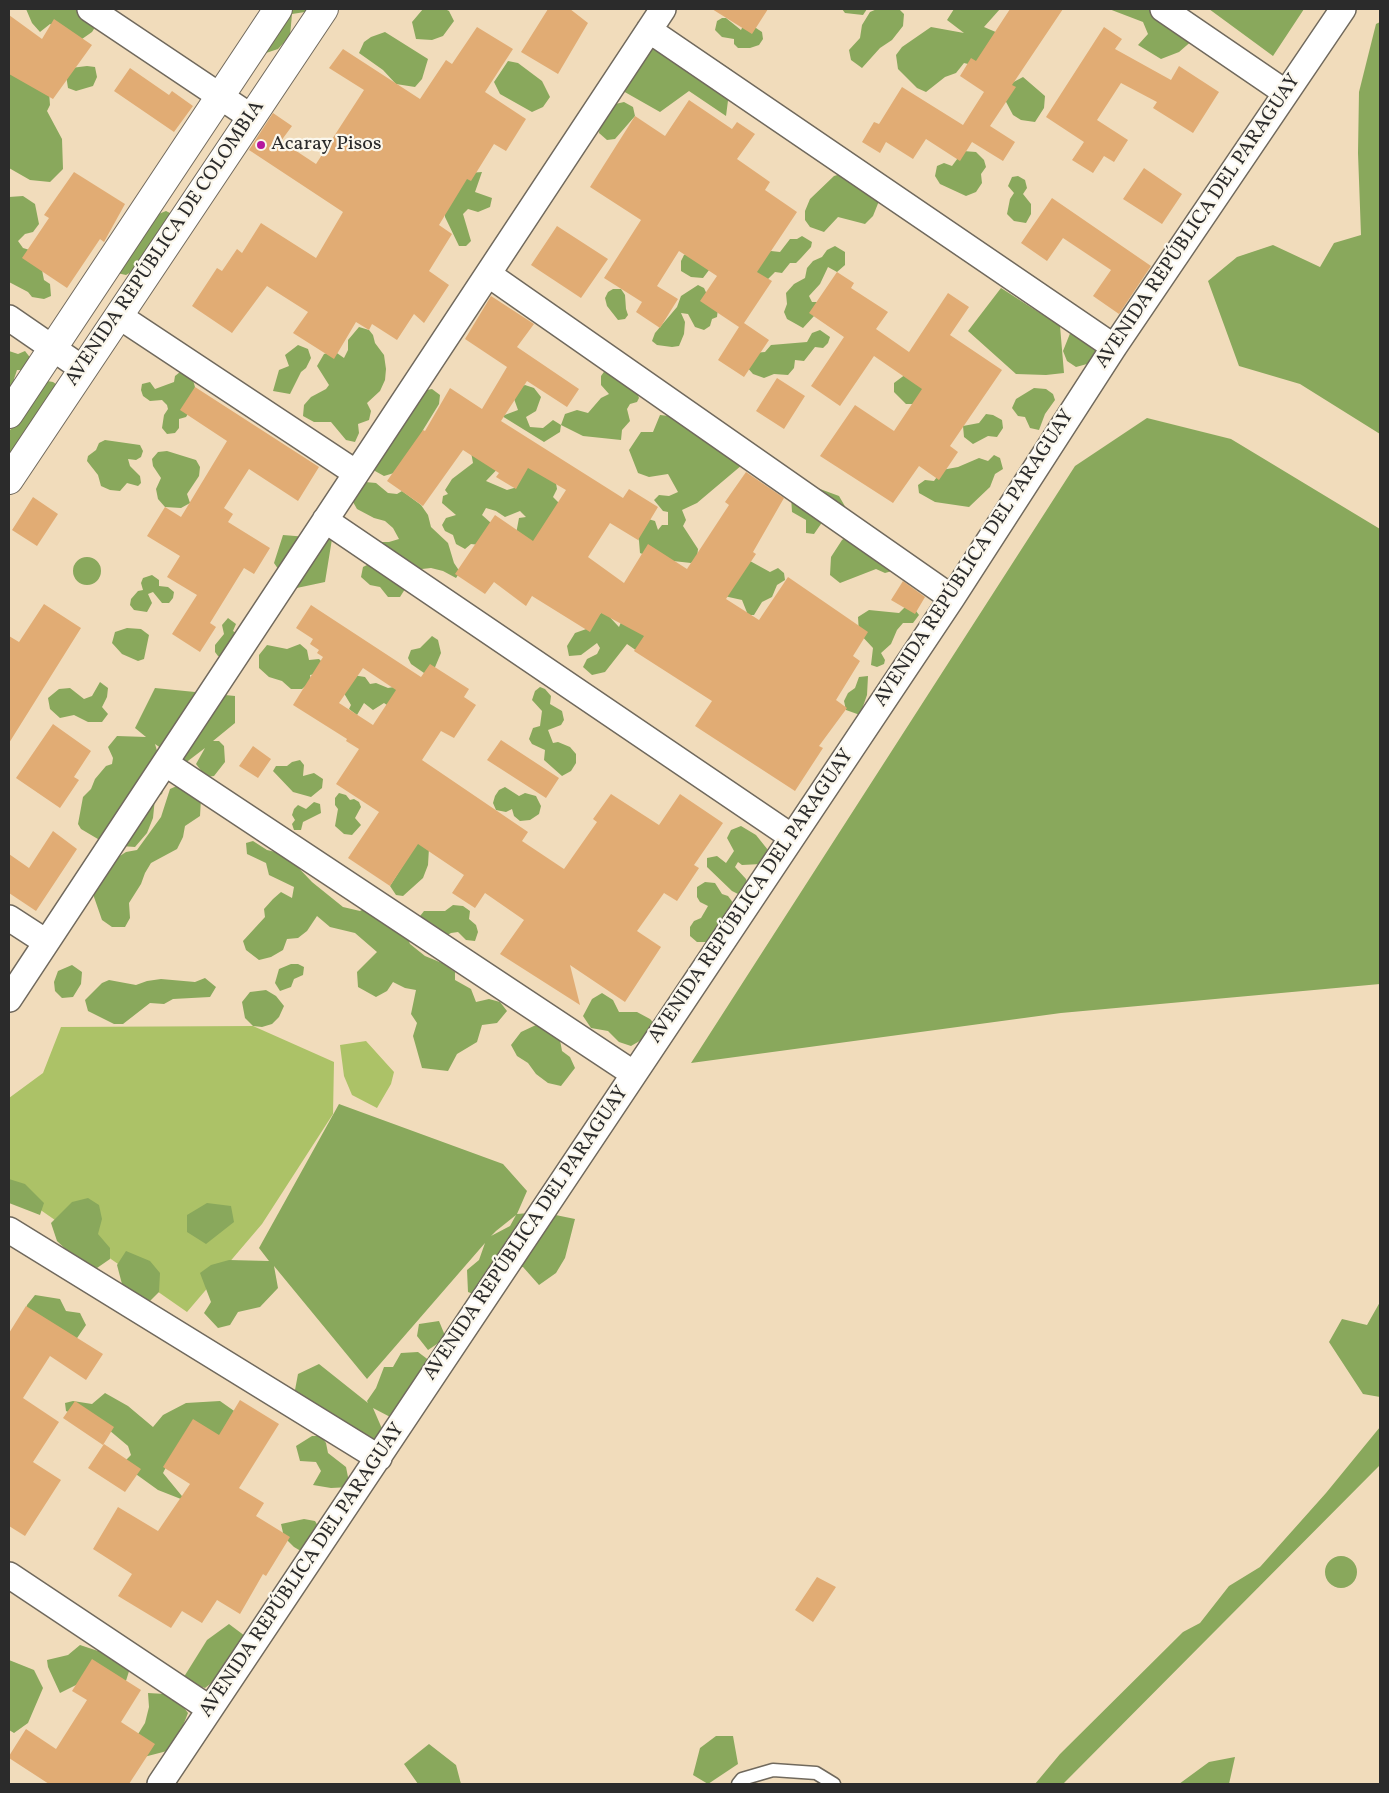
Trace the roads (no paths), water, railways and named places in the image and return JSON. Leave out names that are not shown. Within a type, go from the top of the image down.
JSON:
[{"type":"street","points":[[90,9],[251,117]]},
{"type":"street","name":"AVENIDA REPÚBLICA DE COLOMBIA","points":[[9,414],[278,9]]},
{"type":"street","name":"AVENIDA REPÚBLICA DE COLOMBIA","points":[[9,480],[324,9]]},
{"type":"street","points":[[9,999],[663,9]]},
{"type":"street","points":[[1163,9],[1286,93]]},
{"type":"street","name":"AVENIDA REPÚBLICA DEL PARAGUAY","points":[[160,1784],[952,598],[1114,347],[1343,9]]},
{"type":"street","points":[[649,30],[1114,347]]},
{"type":"street","points":[[488,274],[952,598]]},
{"type":"street","points":[[119,316],[356,473]]},
{"type":"street","points":[[9,318],[83,369]]},
{"type":"street","points":[[325,520],[792,837]]},
{"type":"street","points":[[164,763],[634,1074]]},
{"type":"street","points":[[9,918],[46,942]]},
{"type":"street","points":[[9,1230],[379,1458]]},
{"type":"street","points":[[9,1575],[210,1709]]},
{"type":"lane","points":[[738,1784],[742,1779],[773,1770],[816,1773],[834,1784]]},
{"type":"place","name":"Acaray Pisos","points":[[261,145]]}]
